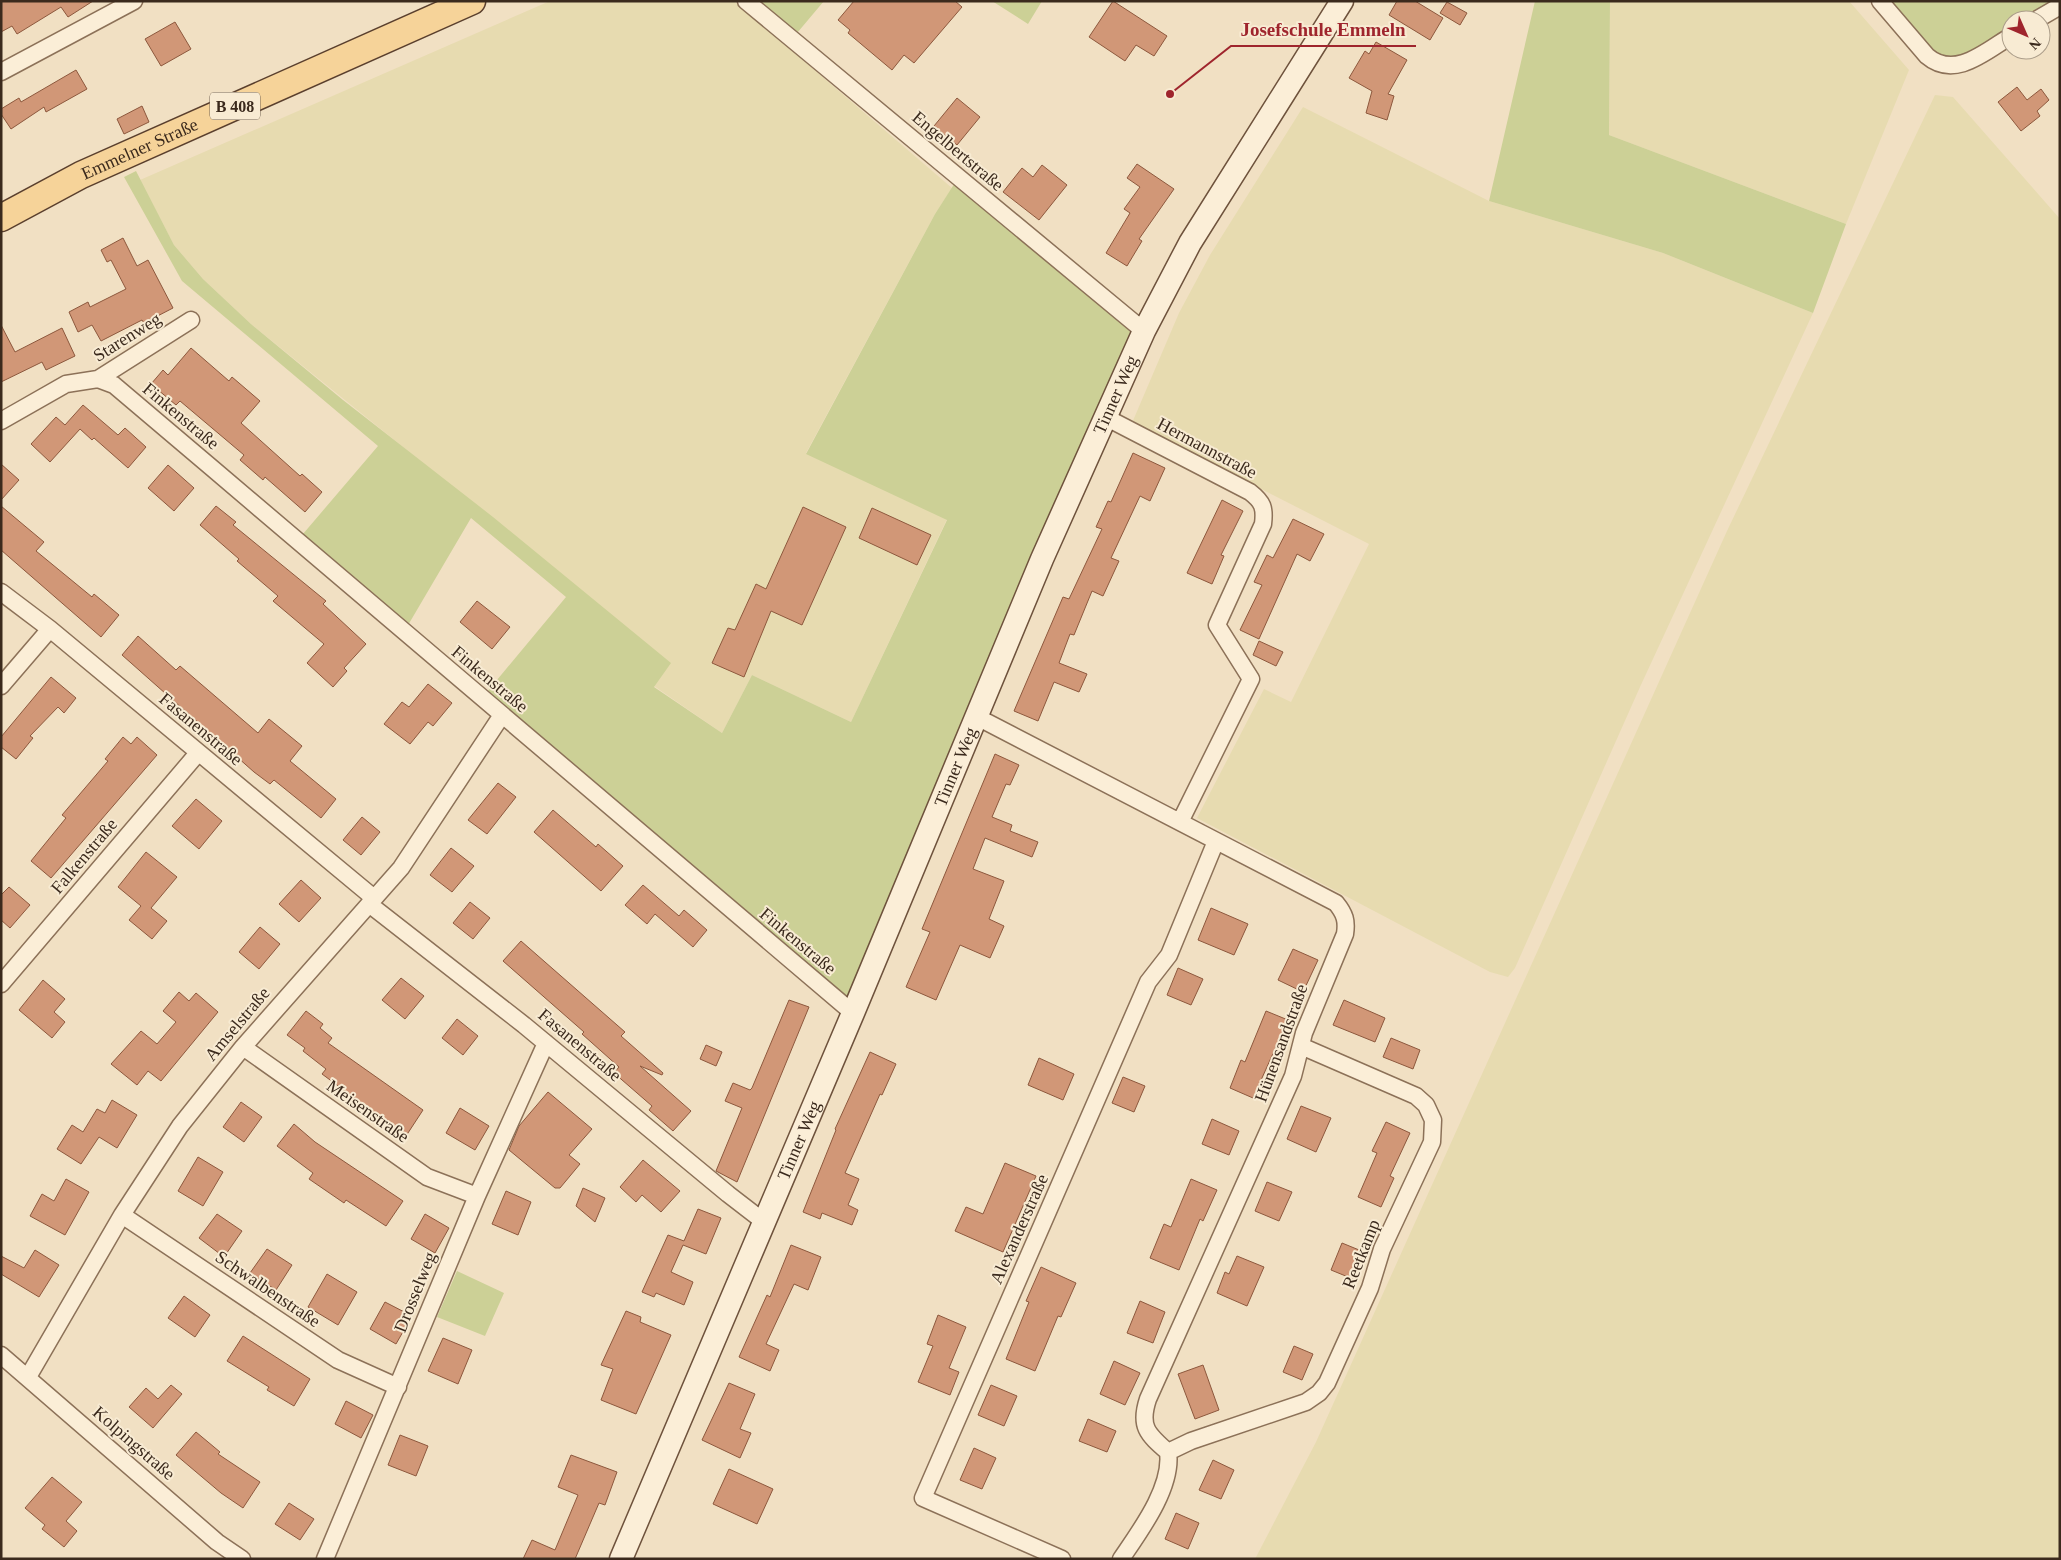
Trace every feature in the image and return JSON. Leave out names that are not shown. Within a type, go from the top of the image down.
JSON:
[{"type":"main road","name":"Emmelner Straße","points":[[1,218],[81,174],[472,1]]},
{"type":"street","points":[[1,72],[134,1]]},
{"type":"street","name":"Engelbertstraße","points":[[746,1],[1144,331]]},
{"type":"street","name":"Tinner Weg","points":[[621,1559],[763,1221],[853,1014],[1042,559],[1107,418],[1144,331],[1195,235],[1342,1]]},
{"type":"street","points":[[1880,1],[1934,62],[1951,66],[1966,64],[2001,42]]},
{"type":"street","name":"Starenweg","points":[[1,422],[66,384],[98,379],[191,320]]},
{"type":"street","name":"Finkenstraße","points":[[98,379],[114,385],[853,1014]]},
{"type":"street","name":"Hermannstraße","points":[[1107,418],[1250,492],[1261,501],[1265,511],[1263,524],[1217,625],[1251,679],[1180,822]]},
{"type":"street","name":"Fasanenstraße","points":[[1,592],[50,629],[198,752],[371,901],[763,1221]]},
{"type":"street","points":[[1,686],[50,629]]},
{"type":"street","name":"Amselstraße","points":[[28,1377],[122,1215],[180,1126],[242,1047],[401,868],[502,715]]},
{"type":"street","name":"Hünensandstraße","points":[[977,717],[1336,903],[1344,912],[1347,923],[1345,934],[1304,1033],[1293,1076],[1148,1399],[1143,1414],[1145,1426],[1155,1440],[1168,1452]]},
{"type":"street","name":"Falkenstraße","points":[[1,984],[198,752]]},
{"type":"street","name":"Alexanderstraße","points":[[1062,1559],[923,1498],[1148,982],[1169,955],[1216,841]]},
{"type":"street","name":"Drosselweg","points":[[325,1559],[477,1196],[546,1043]]},
{"type":"street","name":"Reetkamp","points":[[1168,1452],[1191,1441],[1306,1402],[1319,1394],[1327,1383],[1370,1288],[1382,1249],[1432,1142],[1433,1120],[1426,1106],[1416,1096],[1301,1046]]},
{"type":"street","name":"Meisenstraße","points":[[242,1047],[427,1177],[477,1196]]},
{"type":"street","name":"Schwalbenstraße","points":[[122,1215],[338,1360],[398,1387]]},
{"type":"street","name":"Kolpingstraße","points":[[1,1355],[217,1542],[242,1559]]},
{"type":"street","points":[[1121,1559],[1147,1520],[1166,1476],[1169,1462],[1168,1452]]},
{"type":"shaded area","points":[[550,1],[734,1],[952,188],[935,214],[806,453],[947,519],[851,722],[752,675],[722,733],[654,686],[670,663],[251,324],[203,279],[174,245],[140,180]]},
{"type":"shaded area","points":[[1610,1],[1849,1],[1909,70],[1846,224],[1609,135]]},
{"type":"shaded area","points":[[1935,95],[1953,97],[2060,219],[2060,1559],[1255,1559],[1316,1442],[1727,531]]},
{"type":"shaded area","points":[[1303,107],[1489,201],[1663,253],[1813,313],[1640,687],[1515,968],[1508,977],[1490,972],[1197,818],[1264,689],[1291,702],[1369,544],[1132,423],[1179,313],[1210,255]]},
{"type":"green space","points":[[746,1],[824,1],[792,39]]},
{"type":"green space","points":[[992,1],[1042,1],[1028,24]]},
{"type":"green space","points":[[1535,1],[1610,1],[1609,135],[1846,224],[1813,313],[1663,253],[1489,201]]},
{"type":"green space","points":[[1880,1],[2060,1],[2049,10],[2001,10],[2001,42],[1966,64],[1934,61]]},
{"type":"green space","points":[[136,171],[174,245],[203,279],[251,324],[343,400],[493,517],[671,663],[654,687],[722,733],[752,675],[851,722],[947,520],[806,454],[935,214],[958,178],[1132,322],[1126,352],[1030,558],[844,1007],[482,698],[566,597],[471,518],[404,632],[297,541],[378,446],[182,281],[124,177]]},
{"type":"green space","points":[[457,1271],[504,1293],[485,1336],[437,1317]]},
{"type":"building","points":[[1,1],[93,1],[68,17],[61,7],[17,34],[12,26],[1,32]]},
{"type":"building","points":[[854,1],[955,1],[962,7],[914,63],[904,55],[892,70],[848,33],[850,30],[838,20]]},
{"type":"building","points":[[1113,1],[1167,36],[1154,56],[1136,45],[1125,61],[1089,37]]},
{"type":"building","points":[[1397,1],[1415,1],[1443,18],[1430,40],[1389,15]]},
{"type":"building","points":[[1447,2],[1467,13],[1460,25],[1440,13]]},
{"type":"building","points":[[175,22],[191,49],[161,66],[145,39]]},
{"type":"building","points":[[1376,42],[1407,60],[1388,94],[1394,96],[1387,120],[1366,113],[1372,91],[1349,78],[1365,51],[1369,54]]},
{"type":"building","points":[[76,70],[87,89],[46,112],[44,107],[11,129],[1,114],[1,109],[19,98],[21,102]]},
{"type":"building","points":[[2017,87],[2027,100],[2041,89],[2049,100],[2037,111],[2040,116],[2021,131],[1998,102]]},
{"type":"building","points":[[957,98],[980,117],[957,145],[934,126]]},
{"type":"building","points":[[142,106],[149,122],[124,134],[117,119]]},
{"type":"building","points":[[1137,164],[1174,189],[1139,239],[1142,241],[1127,266],[1106,253],[1130,213],[1124,209],[1140,187],[1127,178]]},
{"type":"building","points":[[1042,165],[1067,185],[1039,220],[1003,192],[1022,168],[1033,177]]},
{"type":"building","points":[[123,238],[137,266],[148,260],[173,308],[144,323],[142,320],[101,341],[92,325],[78,332],[69,312],[88,302],[90,307],[126,289],[111,260],[107,262],[101,250]]},
{"type":"building","points":[[1,325],[15,352],[62,328],[75,356],[46,370],[42,362],[1,382]]},
{"type":"building","points":[[191,348],[229,381],[232,377],[260,401],[241,423],[300,476],[302,474],[322,492],[305,512],[265,477],[263,480],[240,460],[244,455],[180,401],[176,405],[151,384],[163,370],[168,375]]},
{"type":"building","points":[[83,405],[118,435],[125,428],[146,447],[128,468],[94,438],[92,440],[80,429],[50,462],[31,444],[56,417],[65,425]]},
{"type":"building","points":[[1133,453],[1165,468],[1150,501],[1140,496],[1111,558],[1119,561],[1103,596],[1092,591],[1074,635],[1070,634],[1059,663],[1087,674],[1079,692],[1054,682],[1038,721],[1014,711],[1063,597],[1069,599],[1102,529],[1096,527],[1108,501],[1111,502]]},
{"type":"building","points":[[1,464],[19,480],[1,500]]},
{"type":"building","points":[[168,465],[194,488],[174,511],[148,488]]},
{"type":"building","points":[[1222,500],[1243,511],[1221,555],[1224,556],[1212,584],[1187,573]]},
{"type":"building","points":[[1,506],[44,542],[36,551],[92,597],[94,594],[119,615],[101,637],[1,550]]},
{"type":"building","points":[[216,506],[236,522],[233,525],[326,601],[323,604],[366,644],[344,668],[347,671],[333,687],[307,663],[324,644],[273,601],[278,596],[237,561],[239,559],[200,525]]},
{"type":"building","points":[[803,507],[846,527],[802,625],[771,611],[744,677],[712,663],[728,628],[735,630],[756,584],[766,589]]},
{"type":"building","points":[[872,508],[931,535],[917,565],[859,538]]},
{"type":"building","points":[[1293,519],[1324,534],[1310,561],[1297,554],[1259,639],[1240,630],[1262,585],[1254,582],[1267,555],[1273,558]]},
{"type":"building","points":[[477,601],[510,627],[492,649],[460,622]]},
{"type":"building","points":[[138,636],[176,670],[180,666],[258,733],[269,719],[302,746],[290,761],[336,799],[321,818],[274,780],[270,784],[254,772],[122,655]]},
{"type":"building","points":[[1259,641],[1283,652],[1276,666],[1253,655]]},
{"type":"building","points":[[51,677],[76,698],[64,713],[58,707],[30,736],[33,738],[16,759],[1,747],[1,737]]},
{"type":"building","points":[[428,684],[452,703],[433,726],[428,722],[410,744],[384,724],[402,702],[409,707]]},
{"type":"building","points":[[123,737],[131,744],[137,737],[157,755],[51,878],[31,861],[66,818],[62,815],[108,761],[105,759]]},
{"type":"building","points":[[995,754],[1019,765],[1010,785],[1006,784],[992,817],[1012,825],[1010,831],[1038,842],[1032,857],[985,838],[973,869],[1004,881],[989,919],[1004,926],[990,958],[960,945],[936,1000],[906,987],[930,932],[922,929]]},
{"type":"building","points":[[498,783],[516,797],[487,834],[468,820]]},
{"type":"building","points":[[196,799],[222,821],[199,849],[172,826]]},
{"type":"building","points":[[553,810],[596,847],[598,844],[623,866],[601,891],[534,832]]},
{"type":"building","points":[[362,817],[380,832],[361,855],[343,840]]},
{"type":"building","points":[[451,848],[474,866],[452,892],[430,875]]},
{"type":"building","points":[[146,852],[177,877],[151,908],[167,921],[152,939],[129,920],[141,906],[118,887]]},
{"type":"building","points":[[301,880],[321,898],[299,922],[279,904]]},
{"type":"building","points":[[643,885],[679,916],[684,910],[707,930],[693,947],[655,914],[647,924],[625,905]]},
{"type":"building","points":[[9,887],[30,905],[10,928],[1,920],[1,895]]},
{"type":"building","points":[[470,902],[490,918],[473,939],[453,923]]},
{"type":"building","points":[[1211,908],[1248,924],[1234,955],[1198,940]]},
{"type":"building","points":[[260,927],[280,944],[259,969],[239,952]]},
{"type":"building","points":[[521,941],[625,1032],[621,1036],[663,1073],[662,1075],[640,1066],[691,1111],[673,1131],[649,1110],[652,1106],[614,1073],[619,1067],[582,1034],[584,1032],[503,961]]},
{"type":"building","points":[[1293,949],[1318,960],[1303,992],[1278,980]]},
{"type":"building","points":[[1178,968],[1203,979],[1191,1005],[1167,995]]},
{"type":"building","points":[[401,978],[424,996],[405,1019],[382,1000]]},
{"type":"building","points":[[43,980],[65,999],[54,1012],[65,1022],[52,1038],[19,1010]]},
{"type":"building","points":[[179,992],[189,1001],[196,993],[218,1012],[161,1081],[148,1071],[137,1085],[111,1064],[141,1031],[157,1044],[176,1022],[163,1011]]},
{"type":"building","points":[[789,1000],[809,1007],[737,1182],[716,1171],[742,1108],[725,1101],[733,1083],[750,1090],[752,1088]]},
{"type":"building","points":[[1344,1000],[1385,1018],[1375,1042],[1333,1025]]},
{"type":"building","points":[[306,1011],[323,1024],[320,1028],[332,1038],[328,1043],[423,1110],[406,1136],[322,1074],[326,1069],[303,1051],[305,1048],[287,1035]]},
{"type":"building","points":[[1266,1011],[1288,1020],[1253,1098],[1230,1088],[1241,1060],[1245,1062]]},
{"type":"building","points":[[457,1019],[478,1036],[463,1055],[442,1038]]},
{"type":"building","points":[[1391,1038],[1420,1050],[1413,1069],[1383,1057]]},
{"type":"building","points":[[706,1045],[722,1052],[716,1066],[700,1059]]},
{"type":"building","points":[[870,1052],[896,1064],[882,1095],[880,1094],[845,1173],[859,1179],[848,1205],[858,1210],[852,1225],[822,1213],[820,1219],[803,1212],[835,1129]]},
{"type":"building","points":[[1039,1058],[1074,1074],[1063,1100],[1028,1085]]},
{"type":"building","points":[[1123,1077],[1145,1086],[1134,1112],[1112,1103]]},
{"type":"building","points":[[548,1092],[592,1129],[569,1155],[580,1164],[560,1188],[555,1188],[509,1150],[519,1126]]},
{"type":"building","points":[[112,1100],[137,1115],[117,1148],[99,1137],[81,1164],[57,1149],[72,1125],[83,1132],[97,1109],[105,1113]]},
{"type":"building","points":[[241,1102],[262,1117],[244,1142],[223,1127]]},
{"type":"building","points":[[1301,1106],[1331,1118],[1316,1152],[1287,1139]]},
{"type":"building","points":[[460,1108],[489,1126],[475,1150],[446,1133]]},
{"type":"building","points":[[1212,1119],[1239,1131],[1229,1155],[1202,1144]]},
{"type":"building","points":[[1386,1122],[1410,1133],[1390,1176],[1394,1178],[1381,1207],[1358,1197],[1377,1153],[1372,1151]]},
{"type":"building","points":[[294,1124],[315,1142],[403,1201],[386,1226],[346,1200],[344,1203],[309,1179],[313,1173],[277,1146]]},
{"type":"building","points":[[198,1157],[223,1172],[203,1206],[178,1191]]},
{"type":"building","points":[[643,1160],[680,1191],[661,1212],[642,1195],[636,1202],[620,1187]]},
{"type":"building","points":[[1005,1163],[1036,1176],[1003,1252],[955,1231],[966,1207],[983,1214]]},
{"type":"building","points":[[66,1179],[89,1192],[65,1235],[30,1216],[42,1194],[54,1201]]},
{"type":"building","points":[[1191,1179],[1217,1190],[1203,1221],[1200,1219],[1179,1270],[1150,1258],[1164,1224],[1171,1227]]},
{"type":"building","points":[[1267,1182],[1292,1192],[1279,1221],[1255,1211]]},
{"type":"building","points":[[583,1188],[605,1198],[595,1222],[576,1206]]},
{"type":"building","points":[[506,1191],[531,1202],[518,1235],[492,1224]]},
{"type":"building","points":[[698,1209],[721,1218],[706,1254],[683,1245],[671,1272],[693,1282],[684,1305],[656,1293],[654,1297],[642,1292],[668,1235],[684,1241]]},
{"type":"building","points":[[217,1214],[242,1231],[224,1257],[199,1238]]},
{"type":"building","points":[[425,1214],[449,1228],[435,1253],[411,1239]]},
{"type":"building","points":[[1342,1243],[1364,1252],[1353,1279],[1331,1270]]},
{"type":"building","points":[[791,1245],[821,1257],[808,1290],[794,1284],[766,1344],[779,1350],[770,1371],[739,1357],[767,1295],[770,1297]]},
{"type":"building","points":[[267,1249],[292,1265],[276,1290],[250,1273]]},
{"type":"building","points":[[35,1250],[59,1265],[39,1297],[1,1274],[1,1256],[24,1268]]},
{"type":"building","points":[[1237,1256],[1264,1267],[1247,1306],[1217,1293],[1225,1272],[1229,1274]]},
{"type":"building","points":[[1041,1267],[1076,1283],[1061,1317],[1058,1316],[1035,1371],[1006,1359],[1029,1302],[1026,1301]]},
{"type":"building","points":[[327,1274],[357,1292],[338,1325],[308,1307]]},
{"type":"building","points":[[184,1296],[210,1315],[195,1337],[168,1318]]},
{"type":"building","points":[[1140,1301],[1165,1312],[1153,1343],[1127,1333]]},
{"type":"building","points":[[385,1302],[412,1316],[396,1344],[370,1329]]},
{"type":"building","points":[[626,1311],[641,1317],[640,1322],[671,1335],[636,1414],[601,1400],[613,1369],[601,1365]]},
{"type":"building","points":[[938,1315],[966,1327],[949,1368],[959,1372],[950,1395],[918,1382],[933,1346],[927,1344]]},
{"type":"building","points":[[243,1336],[310,1379],[294,1406],[267,1390],[269,1387],[227,1361]]},
{"type":"building","points":[[443,1338],[472,1350],[458,1384],[428,1371]]},
{"type":"building","points":[[1294,1346],[1313,1354],[1302,1380],[1283,1372]]},
{"type":"building","points":[[1114,1361],[1140,1373],[1125,1405],[1100,1394]]},
{"type":"building","points":[[1203,1365],[1219,1410],[1195,1419],[1178,1374]]},
{"type":"building","points":[[729,1383],[755,1394],[740,1429],[751,1433],[740,1458],[702,1440]]},
{"type":"building","points":[[171,1385],[182,1394],[153,1428],[129,1407],[146,1388],[158,1399]]},
{"type":"building","points":[[991,1385],[1017,1396],[1004,1426],[978,1415]]},
{"type":"building","points":[[346,1401],[373,1415],[361,1438],[335,1424]]},
{"type":"building","points":[[1088,1419],[1116,1431],[1107,1452],[1079,1441]]},
{"type":"building","points":[[196,1432],[220,1452],[218,1454],[260,1482],[243,1508],[221,1493],[176,1455]]},
{"type":"building","points":[[400,1435],[428,1446],[416,1476],[388,1465]]},
{"type":"building","points":[[974,1448],[996,1458],[982,1489],[960,1480]]},
{"type":"building","points":[[571,1455],[617,1472],[605,1505],[599,1503],[575,1559],[523,1559],[532,1540],[555,1550],[578,1495],[558,1487]]},
{"type":"building","points":[[1213,1460],[1234,1470],[1221,1499],[1199,1490]]},
{"type":"building","points":[[729,1469],[773,1489],[757,1524],[713,1504]]},
{"type":"building","points":[[52,1477],[82,1502],[66,1521],[77,1531],[64,1547],[42,1529],[45,1525],[25,1508]]},
{"type":"building","points":[[289,1503],[314,1519],[300,1540],[275,1524]]},
{"type":"building","points":[[1176,1513],[1199,1523],[1188,1549],[1165,1539]]},
{"type":"place","name":"Josefschule Emmeln","points":[[1170,94]]}]
